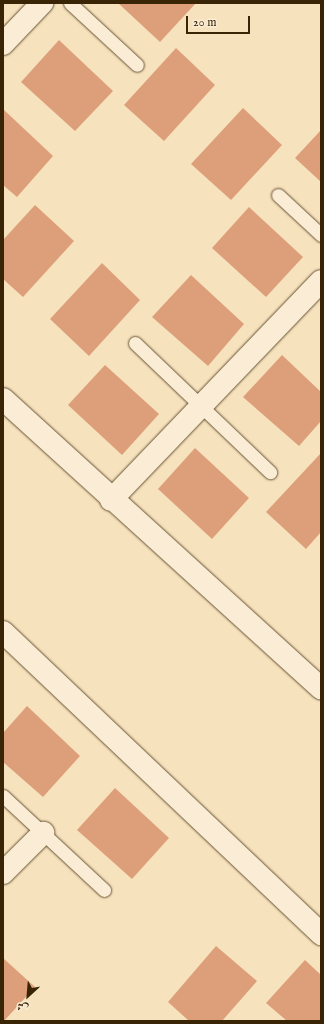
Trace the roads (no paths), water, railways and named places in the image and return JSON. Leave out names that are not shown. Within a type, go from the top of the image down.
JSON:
[{"type":"street","points":[[3,44],[42,3]]},
{"type":"street","points":[[111,500],[321,281]]},
{"type":"street","points":[[3,399],[111,500],[321,688]]},
{"type":"street","points":[[3,632],[321,934]]},
{"type":"street","points":[[3,873],[42,833]]},
{"type":"lane","points":[[70,3],[137,65]]},
{"type":"lane","points":[[278,195],[321,235]]},
{"type":"lane","points":[[135,343],[270,472]]},
{"type":"lane","points":[[3,796],[104,890]]}]
